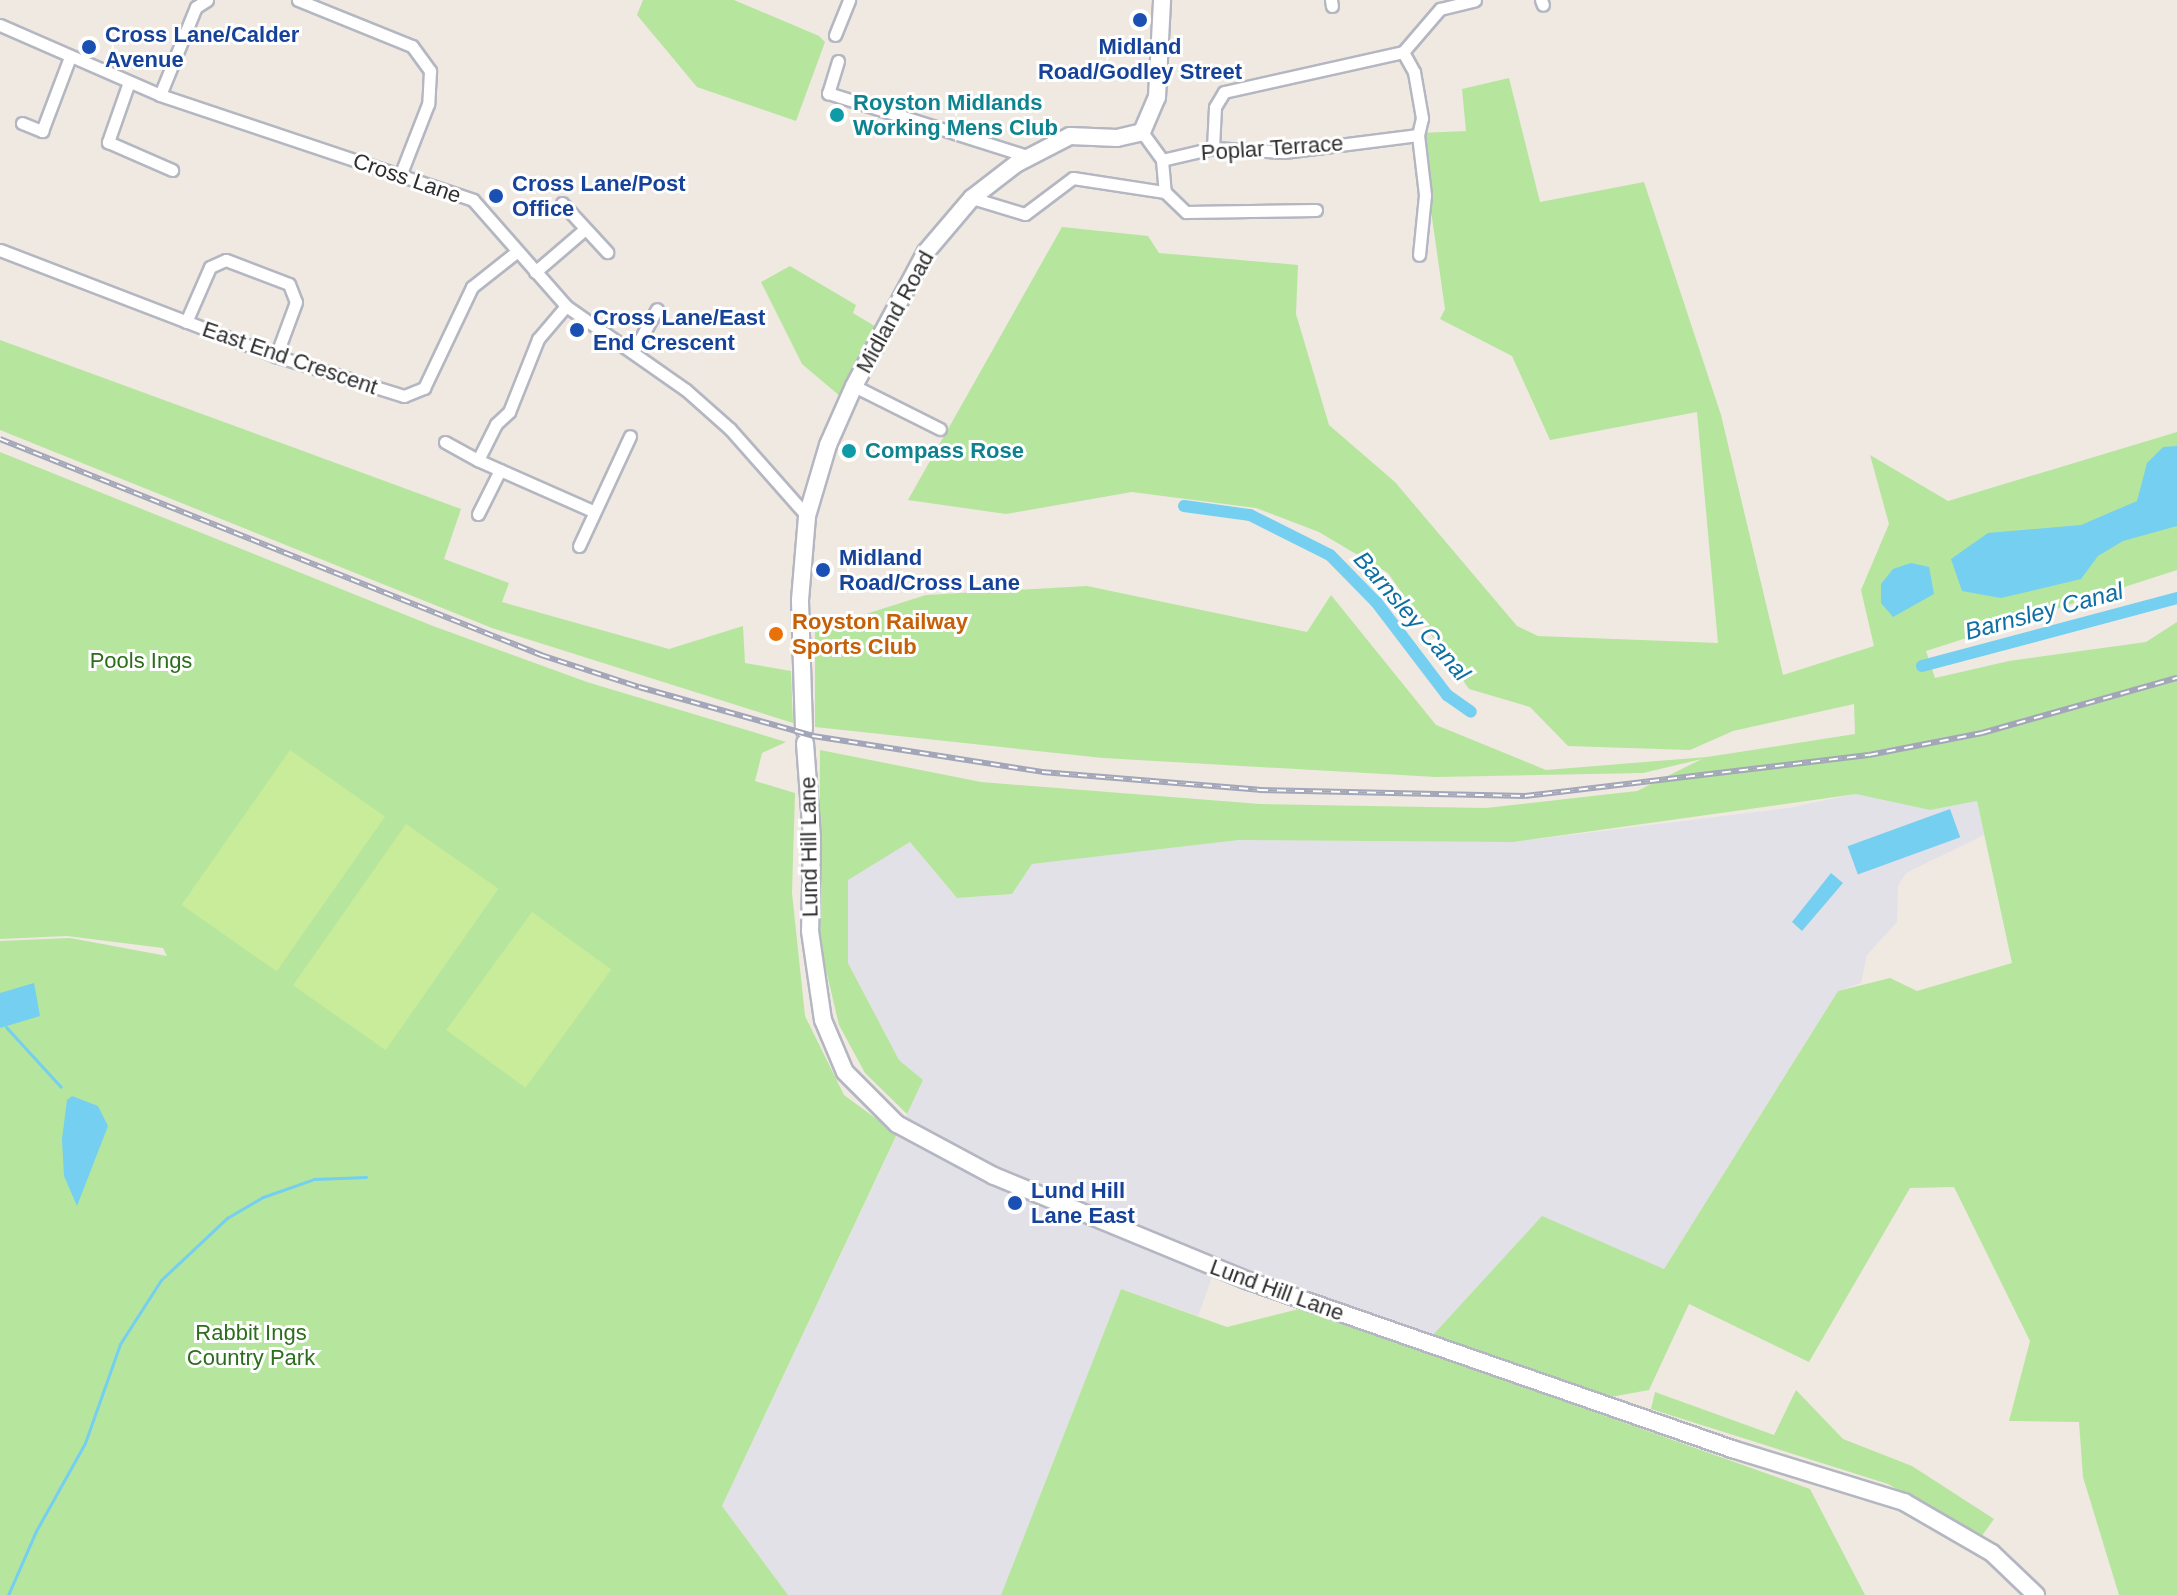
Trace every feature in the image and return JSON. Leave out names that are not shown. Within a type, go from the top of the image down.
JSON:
[{"type":"main road","points":[[1142,132],[1157,97],[1162,0]]},
{"type":"main road","name":"Midland Road","points":[[807,516],[828,445],[854,386],[926,252],[972,198],[1030,157],[1070,136],[1117,138],[1142,132]]},
{"type":"main road","name":"Lund Hill Lane","points":[[807,516],[800,643],[812,839],[810,931],[823,1020],[845,1072],[897,1124],[994,1176],[1246,1280],[1732,1449],[1904,1502],[1992,1553],[2036,1595]]},
{"type":"street","points":[[160,95],[196,7],[207,0]]},
{"type":"street","points":[[298,0],[412,46],[430,71],[428,104],[400,176]]},
{"type":"street","points":[[835,35],[849,0]]},
{"type":"street","points":[[1213,148],[1215,107],[1224,92],[1403,52],[1440,9],[1475,0]]},
{"type":"street","name":"Cross Lane","points":[[0,25],[160,95],[473,200],[515,253],[566,306],[633,352],[730,429],[807,516]]},
{"type":"street","points":[[1403,52],[1414,72],[1422,118],[1418,135],[1425,195],[1419,255]]},
{"type":"street","points":[[22,123],[42,131],[70,57]]},
{"type":"street","points":[[838,61],[828,93],[1030,157]]},
{"type":"street","points":[[129,82],[108,142],[172,170]]},
{"type":"street","points":[[1142,132],[1162,160],[1165,192]]},
{"type":"street","name":"Poplar Terrace","points":[[1162,160],[1213,148],[1284,152],[1418,135]]},
{"type":"street","points":[[972,198],[1025,214],[1073,178],[1165,192],[1186,212],[1316,210]]},
{"type":"street","points":[[562,203],[607,252]]},
{"type":"street","points":[[535,272],[585,229]]},
{"type":"street","name":"East End Crescent","points":[[0,250],[276,356],[404,396],[424,388],[472,287],[515,253]]},
{"type":"street","points":[[186,322],[210,267],[226,260],[289,284],[296,302],[276,356]]},
{"type":"street","points":[[478,460],[496,424],[509,412],[538,339],[566,306]]},
{"type":"street","points":[[633,352],[657,309]]},
{"type":"street","points":[[854,386],[940,429]]},
{"type":"street","points":[[579,546],[630,436]]},
{"type":"street","points":[[445,442],[593,511]]},
{"type":"street","points":[[478,514],[500,470]]},
{"type":"shaded area","points":[[1856,794],[1930,810],[1977,801],[1984,835],[1906,873],[1898,886],[1897,922],[1867,955],[1861,983],[1838,991],[1664,1269],[1542,1217],[1433,1335],[1218,1261],[1198,1316],[1121,1289],[1001,1595],[788,1595],[722,1506],[923,1080],[899,1060],[848,963],[848,879],[910,842],[957,898],[1012,894],[1032,864],[1239,840],[1513,842],[1788,808]]},
{"type":"green space","points":[[643,0],[734,0],[819,36],[825,42],[796,121],[697,87],[637,15]]},
{"type":"green space","points":[[1509,78],[1540,202],[1644,182],[1721,415],[1783,675],[1874,646],[1861,590],[1889,524],[1870,455],[1948,501],[2177,432],[2177,570],[1926,651],[1935,678],[2009,661],[2146,642],[2177,622],[2177,1595],[2119,1595],[2083,1477],[2079,1422],[2009,1421],[2030,1341],[1954,1187],[1910,1188],[1809,1362],[1689,1304],[1649,1390],[1605,1398],[1433,1335],[1542,1216],[1664,1269],[1838,991],[1890,978],[1917,991],[2012,963],[1977,801],[1930,810],[1856,794],[1513,842],[1239,840],[1032,864],[1012,894],[957,898],[910,842],[848,880],[848,963],[899,1060],[923,1080],[907,1114],[865,1073],[839,1025],[819,940],[820,750],[981,782],[1260,804],[1486,808],[1637,791],[1702,759],[1643,773],[1436,777],[1103,758],[815,727],[815,630],[926,595],[1087,586],[1307,632],[1331,595],[1436,725],[1546,770],[1707,757],[1855,734],[1854,704],[1733,731],[1690,750],[1568,746],[1530,707],[1469,689],[1388,573],[1319,532],[1256,508],[1132,492],[1006,514],[908,500],[1062,227],[1148,236],[1159,253],[1298,265],[1296,314],[1329,425],[1395,482],[1517,626],[1538,636],[1718,643],[1697,412],[1550,440],[1512,356],[1440,319],[1445,309],[1420,133],[1466,131],[1462,89]]},
{"type":"green space","points":[[790,266],[856,305],[853,313],[883,331],[847,402],[802,364],[761,282]]},
{"type":"green space","points":[[0,340],[461,509],[444,559],[509,583],[502,602],[669,649],[743,626],[745,663],[791,671],[793,723],[492,628],[0,430]]},
{"type":"green space","points":[[0,452],[433,626],[587,682],[786,742],[762,753],[755,781],[795,793],[792,893],[805,1016],[844,1095],[897,1134],[722,1506],[788,1595],[0,1595],[0,941],[70,938],[167,956],[163,948],[67,936],[0,939]]},
{"type":"green space","points":[[290,750],[385,817],[277,971],[182,905]]},
{"type":"green space","points":[[406,824],[499,889],[386,1050],[293,985]]},
{"type":"green space","points":[[532,912],[611,970],[525,1088],[446,1030]]},
{"type":"green space","points":[[1121,1289],[1227,1327],[1303,1308],[1810,1489],[1865,1595],[1001,1595]]},
{"type":"green space","points":[[1796,1390],[1843,1439],[1912,1466],[1994,1519],[1981,1537],[1888,1484],[1651,1409],[1655,1392],[1774,1435]]},
{"type":"water","points":[[2177,446],[2177,526],[2123,541],[2098,556],[2081,579],[2001,598],[1962,591],[1951,559],[1988,533],[2081,525],[2137,501],[2147,463],[2163,447]]},
{"type":"water","points":[[1911,563],[1929,567],[1934,594],[1893,617],[1881,603],[1881,584],[1893,569]]},
{"type":"water","points":[[1950,809],[1960,837],[1858,874],[1848,846]]},
{"type":"water","points":[[1831,873],[1843,883],[1802,931],[1792,922]]},
{"type":"water","points":[[34,983],[40,1016],[0,1028],[0,993]]},
{"type":"water","points":[[72,1096],[98,1106],[108,1126],[77,1206],[64,1176],[62,1139],[67,1100]]},
{"type":"waterway","name":"Barnsley Canal","points":[[1184,506],[1250,515],[1330,555],[1377,603],[1447,695],[1471,712]]},
{"type":"waterway","name":"Barnsley Canal","points":[[1922,666],[2177,598]]},
{"type":"waterway","points":[[6,1027],[61,1087]]},
{"type":"waterway","points":[[8,1595],[36,1531],[85,1443],[120,1344],[161,1280],[227,1218],[263,1197],[314,1179],[366,1177]]},
{"type":"railway","points":[[0,439],[541,655],[639,687],[813,736],[1042,772],[1259,790],[1525,796],[1869,755],[1982,733],[2177,678]]},
{"type":"place","name":"Midland Road/Godley Street","points":[[1140,20]]},
{"type":"place","name":"Cross Lane/Calder Avenue","points":[[89,47]]},
{"type":"place","name":"Royston Midlands Working Mens Club","points":[[837,115]]},
{"type":"place","name":"Cross Lane/Post Office","points":[[496,196]]},
{"type":"place","name":"Cross Lane/East End Crescent","points":[[577,330]]},
{"type":"place","name":"Compass Rose","points":[[849,451]]},
{"type":"place","name":"Midland Road/Cross Lane","points":[[823,570]]},
{"type":"place","name":"Royston Railway Sports Club","points":[[776,634]]},
{"type":"place","name":"Lund Hill Lane East","points":[[1015,1203]]},
{"type":"park label","name":"Pools Ings","points":[[141,661]]},
{"type":"park label","name":"Rabbit Ings Country Park","points":[[251,1344]]}]
